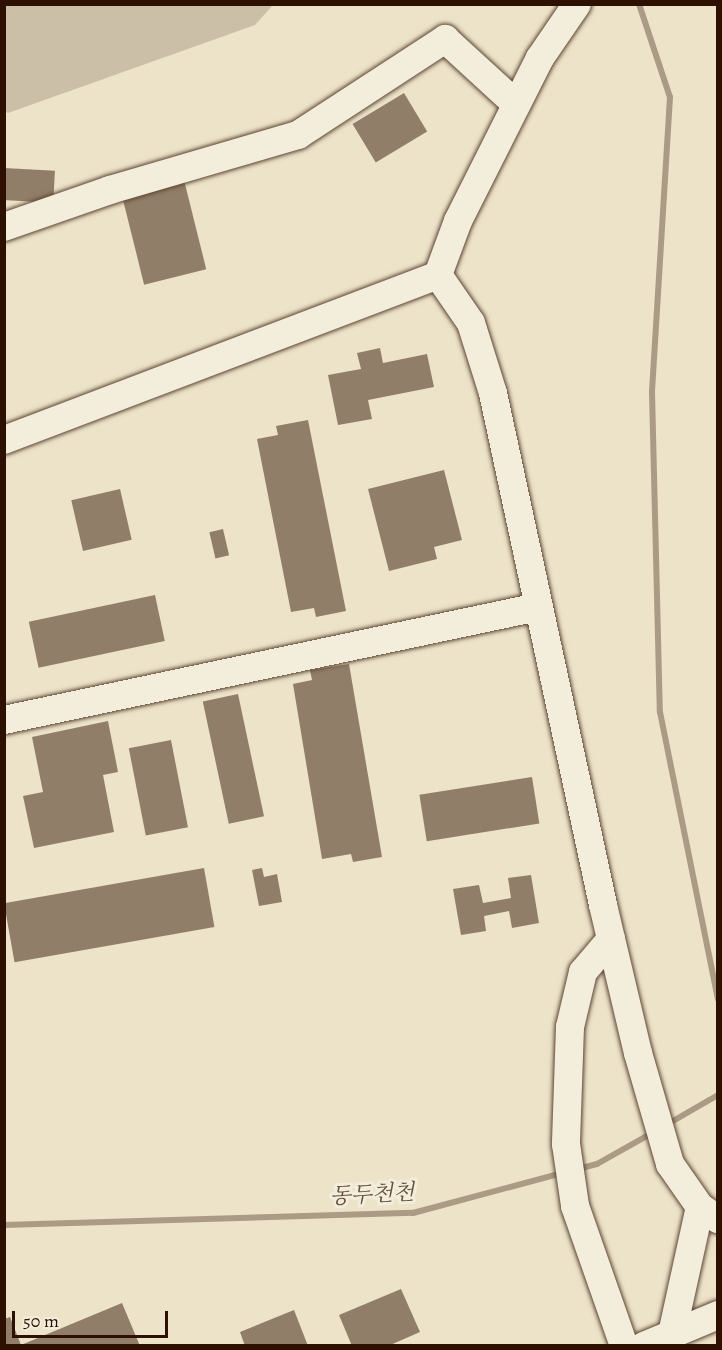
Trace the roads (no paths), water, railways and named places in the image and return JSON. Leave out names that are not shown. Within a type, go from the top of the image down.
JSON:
[{"type":"lane","points":[[4,440],[438,275],[458,220],[516,104],[540,58],[577,4]]},
{"type":"lane","points":[[4,227],[110,190],[298,135],[445,39],[516,104]]},
{"type":"lane","points":[[438,275],[471,323],[493,393],[611,939],[638,1053],[670,1164],[709,1213],[672,1334]]},
{"type":"lane","points":[[4,720],[538,607]]},
{"type":"lane","points":[[611,939],[583,972],[570,1027],[566,1144],[575,1206],[624,1346]]},
{"type":"lane","points":[[644,1346],[717,1315]]},
{"type":"waterway","points":[[639,4],[670,97],[652,392],[660,712],[718,999]]},
{"type":"waterway","name":"동두천천","points":[[666,1125],[718,1095]]},
{"type":"waterway","name":"동두천천","points":[[578,1169],[597,1164],[652,1133]]},
{"type":"waterway","name":"동두천천","points":[[4,1225],[413,1213],[562,1173]]}]
